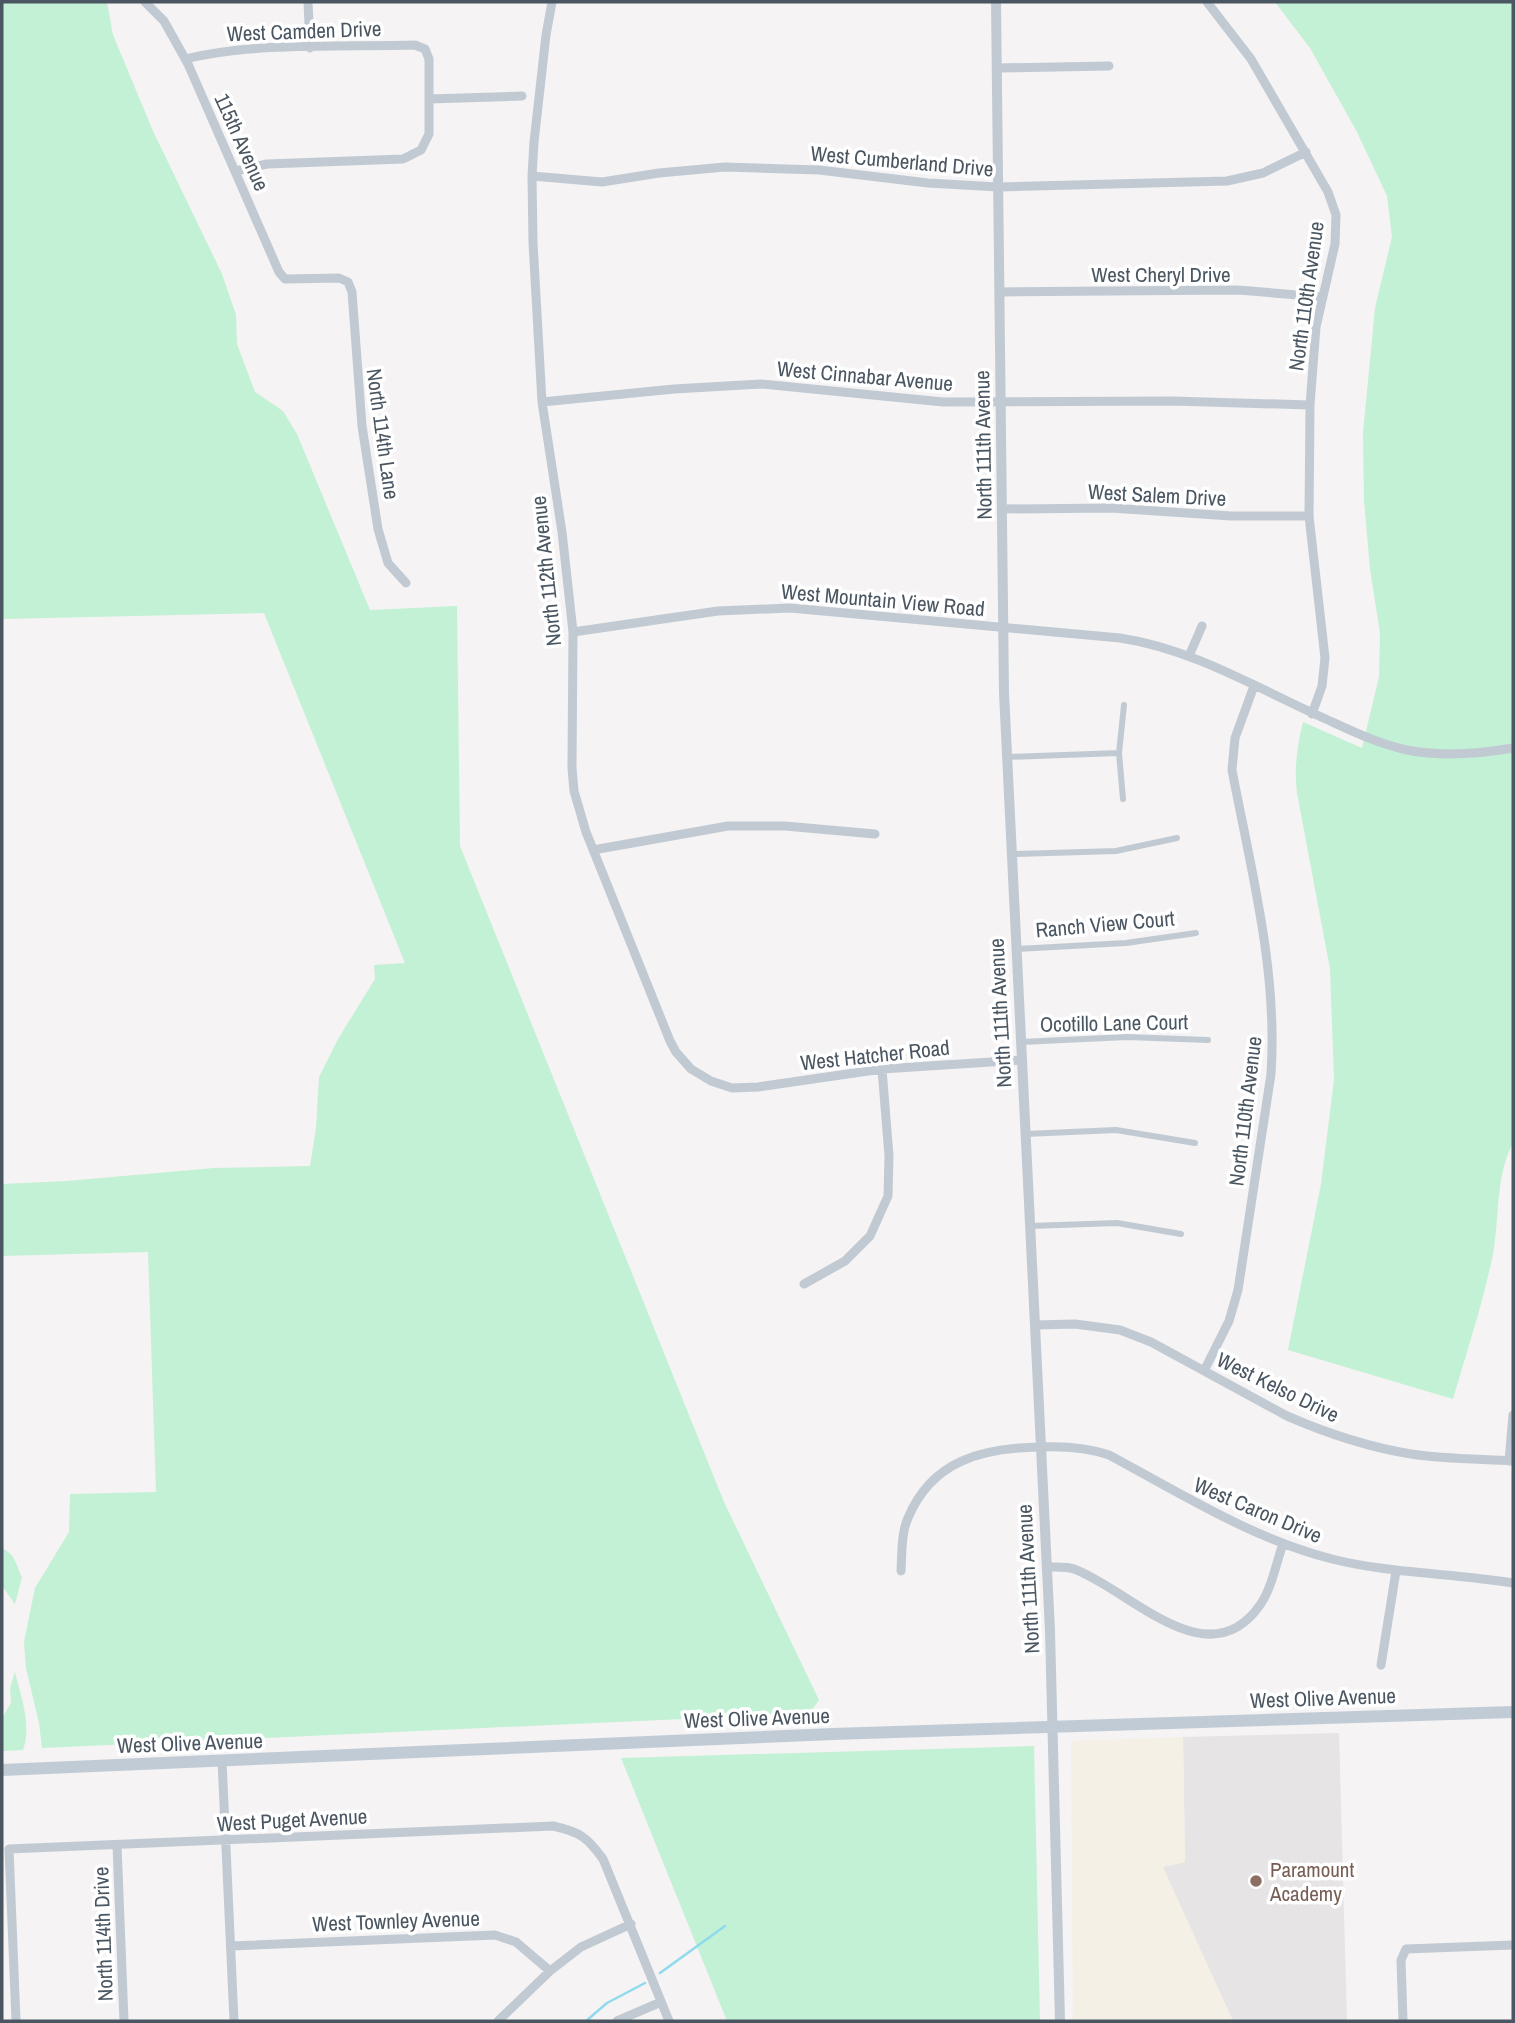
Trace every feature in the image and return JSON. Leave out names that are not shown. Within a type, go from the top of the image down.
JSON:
[{"type":"main road","name":"West Olive Avenue","points":[[2,1770],[1053,1726],[1513,1712]]},
{"type":"street","name":"115th Avenue","points":[[145,2],[164,21],[185,59],[279,272],[285,279],[339,278],[348,282]]},
{"type":"street","points":[[308,2],[310,48]]},
{"type":"street","name":"North 112th Avenue","points":[[552,2],[545,35],[532,176],[533,243],[542,402],[562,532],[573,632],[574,791],[593,850],[676,1052],[691,1069],[732,1088]]},
{"type":"street","name":"North 111th Avenue","points":[[996,2],[1003,627],[1007,757],[1047,1567],[1060,2021]]},
{"type":"street","name":"North 110th Avenue","points":[[1208,2],[1251,59],[1328,192],[1336,215],[1335,244],[1315,327],[1310,405],[1309,516],[1325,658],[1322,686],[1312,714]]},
{"type":"street","name":"West Camden Drive","points":[[185,59],[217,52],[415,45],[425,49],[429,59],[429,99]]},
{"type":"street","points":[[998,68],[1109,66]]},
{"type":"street","points":[[236,171],[267,164],[403,159],[421,150],[429,134],[429,99],[522,96]]},
{"type":"street","name":"West Cumberland Drive","points":[[532,176],[602,182],[725,167],[819,170],[928,183],[998,187],[1227,181],[1263,173],[1306,152]]},
{"type":"street","name":"North 114th Lane","points":[[348,282],[352,292],[362,426],[378,529],[388,564],[406,583]]},
{"type":"street","name":"West Cheryl Drive","points":[[1000,292],[1238,290],[1322,297]]},
{"type":"street","name":"West Cinnabar Avenue","points":[[542,402],[674,389],[761,384],[943,402],[1173,401],[1310,405]]},
{"type":"street","name":"West Salem Drive","points":[[1003,509],[1111,508],[1231,516],[1309,516]]},
{"type":"street","name":"West Mountain View Road","points":[[573,632],[719,611],[770,608],[820,610],[1133,640],[1189,656],[1373,741],[1434,754],[1465,754],[1513,748]]},
{"type":"street","points":[[1189,656],[1202,626]]},
{"type":"street","name":"North 110th Avenue","points":[[1204,1371],[1229,1321],[1238,1290],[1271,1074],[1273,1023],[1270,982],[1232,770],[1235,738],[1254,686]]},
{"type":"street","points":[[1123,799],[1119,753],[1124,705]]},
{"type":"street","points":[[1007,757],[1119,753]]},
{"type":"street","points":[[593,850],[728,825],[785,826],[876,834]]},
{"type":"street","points":[[1012,854],[1116,850],[1177,838]]},
{"type":"street","name":"Ranch View Court","points":[[1017,949],[1126,943],[1196,933]]},
{"type":"street","name":"Ocotillo Lane Court","points":[[1021,1042],[1127,1037],[1208,1040]]},
{"type":"street","name":"West Hatcher Road","points":[[732,1088],[758,1087],[882,1069],[1021,1060]]},
{"type":"street","points":[[804,1284],[845,1261],[870,1236],[888,1196],[889,1156],[882,1069]]},
{"type":"street","points":[[1025,1134],[1116,1130],[1195,1143]]},
{"type":"street","points":[[1030,1226],[1117,1223],[1181,1234]]},
{"type":"street","name":"West Kelso Drive","points":[[1035,1325],[1075,1324],[1120,1330],[1151,1342],[1287,1416],[1355,1441],[1411,1454],[1511,1461]]},
{"type":"street","points":[[1511,1461],[1513,1415]]},
{"type":"street","name":"West Caron Drive","points":[[901,1571],[906,1521],[920,1495],[938,1476],[957,1462],[979,1453],[1006,1447],[1041,1447],[1077,1448],[1108,1455],[1206,1510],[1283,1544],[1332,1559],[1396,1571],[1513,1583]]},
{"type":"street","points":[[1047,1567],[1074,1569],[1181,1630],[1216,1633],[1236,1627],[1260,1605],[1283,1544]]},
{"type":"street","points":[[1381,1665],[1396,1571]]},
{"type":"street","points":[[222,1760],[234,2021]]},
{"type":"street","name":"West Puget Avenue","points":[[16,2021],[9,1849],[553,1826],[576,1831],[592,1843],[603,1859],[631,1924]]},
{"type":"street","name":"North 114th Drive","points":[[117,1845],[124,2021]]},
{"type":"street","points":[[498,2021],[550,1971],[581,1947],[631,1924],[669,2021]]},
{"type":"street","name":"West Townley Avenue","points":[[230,1945],[495,1935],[516,1942],[550,1971]]},
{"type":"street","points":[[1403,2021],[1401,1960],[1406,1949],[1513,1945]]},
{"type":"street","points":[[617,2021],[661,2002]]},
{"type":"shaded area","name":"Paramount Academy","points":[[1339,1733],[1347,2021],[1233,2021],[1162,1867],[1185,1862],[1183,1737]]},
{"type":"green space","points":[[2,2],[107,2],[113,35],[153,131],[222,274],[236,315],[237,344],[255,392],[283,411],[297,434],[370,610],[457,606],[460,846],[724,1502],[819,1700],[811,1711],[42,1748],[26,1668],[24,1642],[35,1588],[69,1532],[70,1494],[156,1492],[148,1252],[2,1256],[2,1184],[214,1168],[310,1166],[316,1128],[319,1077],[338,1039],[375,979],[374,965],[405,963],[264,613],[2,619]]},
{"type":"green space","points":[[1275,2],[1513,2],[1513,1143],[1503,1169],[1489,1272],[1453,1399],[1288,1350],[1321,1184],[1334,1080],[1330,969],[1297,793],[1297,757],[1303,722],[1362,748],[1379,677],[1380,633],[1370,569],[1364,500],[1363,433],[1375,308],[1392,237],[1387,196],[1357,132],[1310,48]]},
{"type":"green space","points":[[2,1548],[13,1557],[22,1577],[15,1604],[2,1586]]},
{"type":"green space","points":[[15,1672],[25,1711],[25,1740],[23,1750],[2,1751],[2,1718],[11,1703],[10,1688]]},
{"type":"green space","points":[[1034,1746],[1040,2021],[727,2021],[621,1758]]},
{"type":"sand","points":[[1183,1737],[1185,1862],[1163,1867],[1233,2021],[1073,2021],[1071,1741]]},
{"type":"waterway","points":[[660,1973],[725,1926]]},
{"type":"waterway","points":[[586,2021],[607,2003],[645,1983]]},
{"type":"place","name":"Paramount Academy","points":[[1256,1881]]}]
